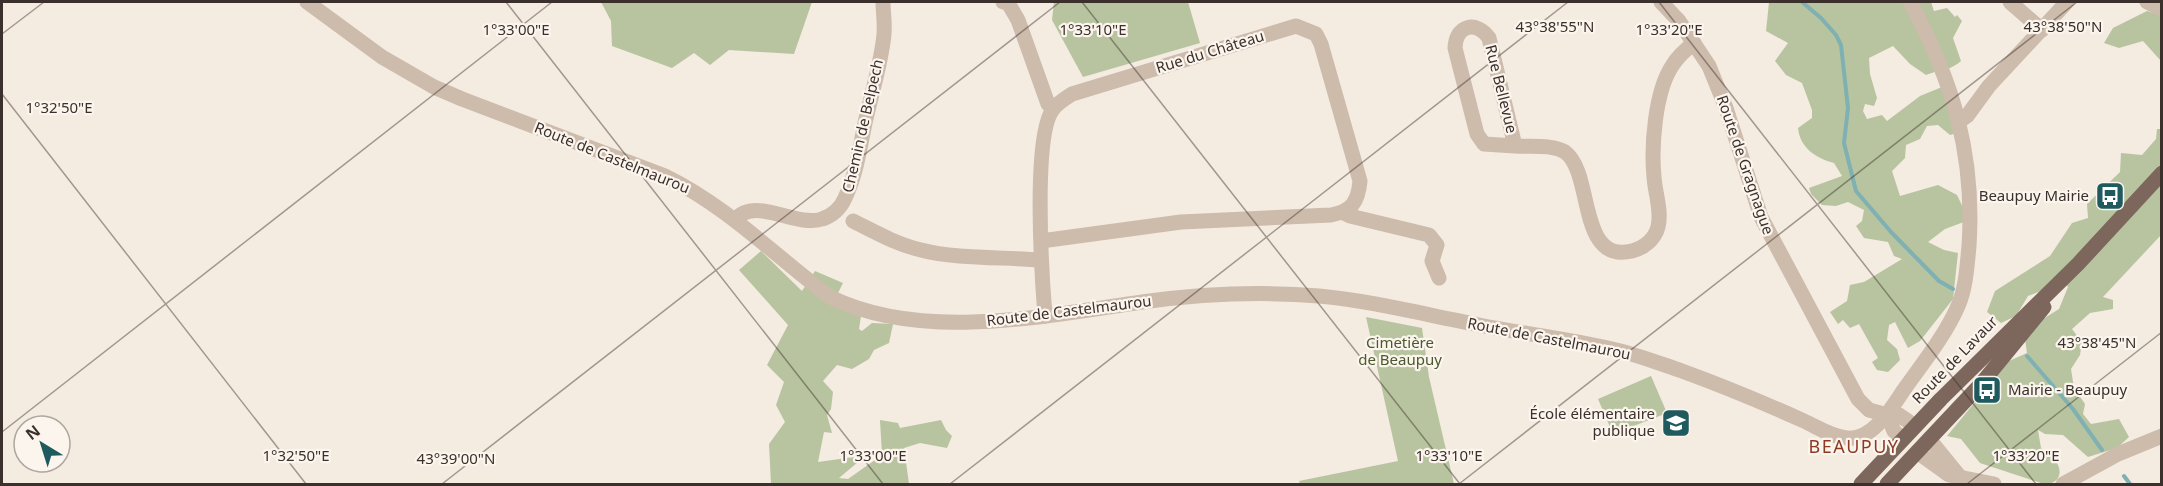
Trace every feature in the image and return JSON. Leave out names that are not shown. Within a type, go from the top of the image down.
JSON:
[{"type":"main road","name":"Route de Lavaur","points":[[1861,484],[2015,324],[2078,264],[2162,173]]},
{"type":"main road","name":"Route de Lavaur","points":[[1887,484],[1981,384],[2078,264]]},
{"type":"main road","points":[[1915,426],[1929,439]]},
{"type":"main road","points":[[1903,439],[1917,453]]},
{"type":"street","name":"Route de Castelmaurou","points":[[307,2],[382,57],[434,87],[665,176],[691,189],[735,220],[812,284],[830,297],[849,306],[891,317],[976,322],[1045,316],[1239,292],[1324,296],[1617,350],[1681,371],[1803,420],[1835,436],[1848,439],[1868,432],[1887,415],[1950,322],[1959,304],[1967,265],[1971,211],[1960,121],[1942,69],[1910,2]]},
{"type":"street","name":"Chemin de Belpech","points":[[735,220],[747,211],[760,210],[812,221],[831,215],[845,199],[858,160],[884,34],[883,2]]},
{"type":"street","points":[[1003,2],[1008,3],[1018,20],[1048,104],[1053,108],[1047,120],[1042,141],[1040,260],[1045,316]]},
{"type":"street","name":"Route de Gragnague","points":[[1661,2],[1709,66],[1770,237],[1858,399],[1869,410],[1887,415],[1899,415],[1915,426]]},
{"type":"street","points":[[2010,2],[2042,30]]},
{"type":"street","points":[[1960,121],[1967,116],[1989,86],[2067,2]]},
{"type":"street","points":[[2147,2],[2162,9]]},
{"type":"street","name":"Rue du Château","points":[[1053,108],[1072,94],[1296,26],[1307,29],[1316,34],[1322,44],[1360,181],[1359,192],[1354,203],[1344,213]]},
{"type":"street","name":"Rue Bellevue","points":[[1515,146],[1489,38],[1477,27],[1469,27],[1460,32],[1455,39],[1455,48],[1477,134],[1484,144],[1515,146],[1557,148],[1566,153],[1573,161],[1597,236],[1613,251],[1624,253],[1636,250],[1654,237],[1658,227],[1659,214],[1653,151],[1654,127],[1665,81],[1680,54],[1694,43]]},
{"type":"street","points":[[1041,241],[1181,222],[1344,213],[1429,235],[1437,245],[1432,261],[1439,278]]},
{"type":"street","points":[[853,221],[889,240],[921,250],[1040,260]]},
{"type":"street","name":"Route de Gragnague","points":[[1887,415],[1894,431],[1903,439]]},
{"type":"street","points":[[2063,484],[2118,454],[2162,436]]},
{"type":"street","points":[[1929,439],[1960,477]]},
{"type":"street","points":[[1917,453],[1948,475],[1974,482],[1994,484]]},
{"type":"street","points":[[2078,484],[2087,471]]},
{"type":"green space","points":[[601,2],[812,2],[794,54],[729,50],[710,65],[694,53],[672,68],[612,46],[611,21]]},
{"type":"green space","points":[[1054,2],[1188,2],[1200,43],[1083,77],[1052,20]]},
{"type":"green space","points":[[1769,2],[1931,2],[1934,11],[1947,8],[1962,21],[1953,38],[1961,61],[1948,69],[1926,75],[1910,64],[1893,46],[1869,58],[1870,74],[1877,98],[1874,106],[1865,104],[1863,111],[1867,119],[1882,115],[1887,121],[1920,96],[1942,87],[1960,132],[1950,135],[1938,125],[1927,126],[1920,139],[1906,145],[1905,158],[1892,171],[1900,196],[1938,185],[1957,195],[1969,220],[1945,229],[1928,242],[1944,250],[1958,253],[1953,299],[1920,341],[1908,348],[1895,322],[1889,325],[1887,340],[1897,349],[1900,360],[1888,372],[1877,370],[1872,362],[1878,358],[1859,324],[1850,328],[1843,320],[1838,324],[1830,312],[1847,301],[1850,285],[1864,282],[1902,259],[1894,256],[1888,242],[1864,238],[1856,226],[1862,221],[1864,210],[1848,202],[1836,206],[1822,205],[1811,194],[1809,188],[1842,176],[1834,163],[1810,151],[1799,135],[1798,128],[1812,118],[1812,110],[1802,83],[1786,75],[1775,61],[1788,43],[1766,31]]},
{"type":"green space","points":[[2147,11],[2161,15],[2161,61],[2143,41],[2119,48],[2104,43],[2113,28]]},
{"type":"green space","points":[[2157,129],[2161,129],[2161,235],[2103,297],[2113,300],[2113,309],[2090,313],[2072,329],[2082,342],[2080,355],[2071,369],[2074,388],[2085,404],[2083,414],[2091,424],[2119,419],[2129,437],[2117,448],[2088,457],[2063,435],[2045,434],[2038,430],[2041,448],[2056,461],[2059,470],[2056,480],[2049,484],[1980,463],[1961,439],[1947,436],[2009,361],[2027,353],[2025,339],[2043,319],[2059,309],[2068,287],[2058,274],[2046,289],[2028,296],[2016,316],[2001,323],[1987,312],[1995,291],[2050,256],[2072,223],[2088,218],[2087,204],[2120,172],[2121,153],[2142,155],[2156,139]]},
{"type":"green space","points":[[761,251],[802,291],[815,271],[843,283],[833,303],[861,316],[859,329],[862,331],[872,323],[893,324],[889,343],[874,350],[869,359],[852,369],[837,365],[823,381],[833,392],[831,409],[827,415],[832,433],[824,432],[818,462],[854,457],[858,462],[839,478],[848,479],[882,455],[880,420],[898,423],[900,428],[941,420],[952,436],[947,448],[920,443],[904,448],[909,484],[771,484],[769,444],[785,422],[776,405],[784,382],[767,365],[788,325],[739,270]]},
{"type":"green space","name":"Cimetière de Beaupuy","points":[[1366,317],[1422,328],[1429,377],[1454,484],[1300,484],[1299,481],[1398,461]]},
{"type":"green space","points":[[1651,376],[1667,413],[1613,434],[1598,399]]},
{"type":"waterway","points":[[1802,2],[1821,18],[1836,35],[1841,45],[1848,108],[1844,143],[1856,191],[1891,232],[1939,281],[1953,289]]},
{"type":"waterway","points":[[2027,356],[2073,409],[2102,450]]},
{"type":"waterway","points":[[2124,476],[2130,484]]},
{"type":"place","name":"Beaupuy Mairie","points":[[2110,196]]},
{"type":"place","name":"Mairie - Beaupuy","points":[[1987,390]]},
{"type":"place","name":"École élémentaire publique","points":[[1676,423]]},
{"type":"district","name":"BEAUPUY","points":[[1854,447]]}]
